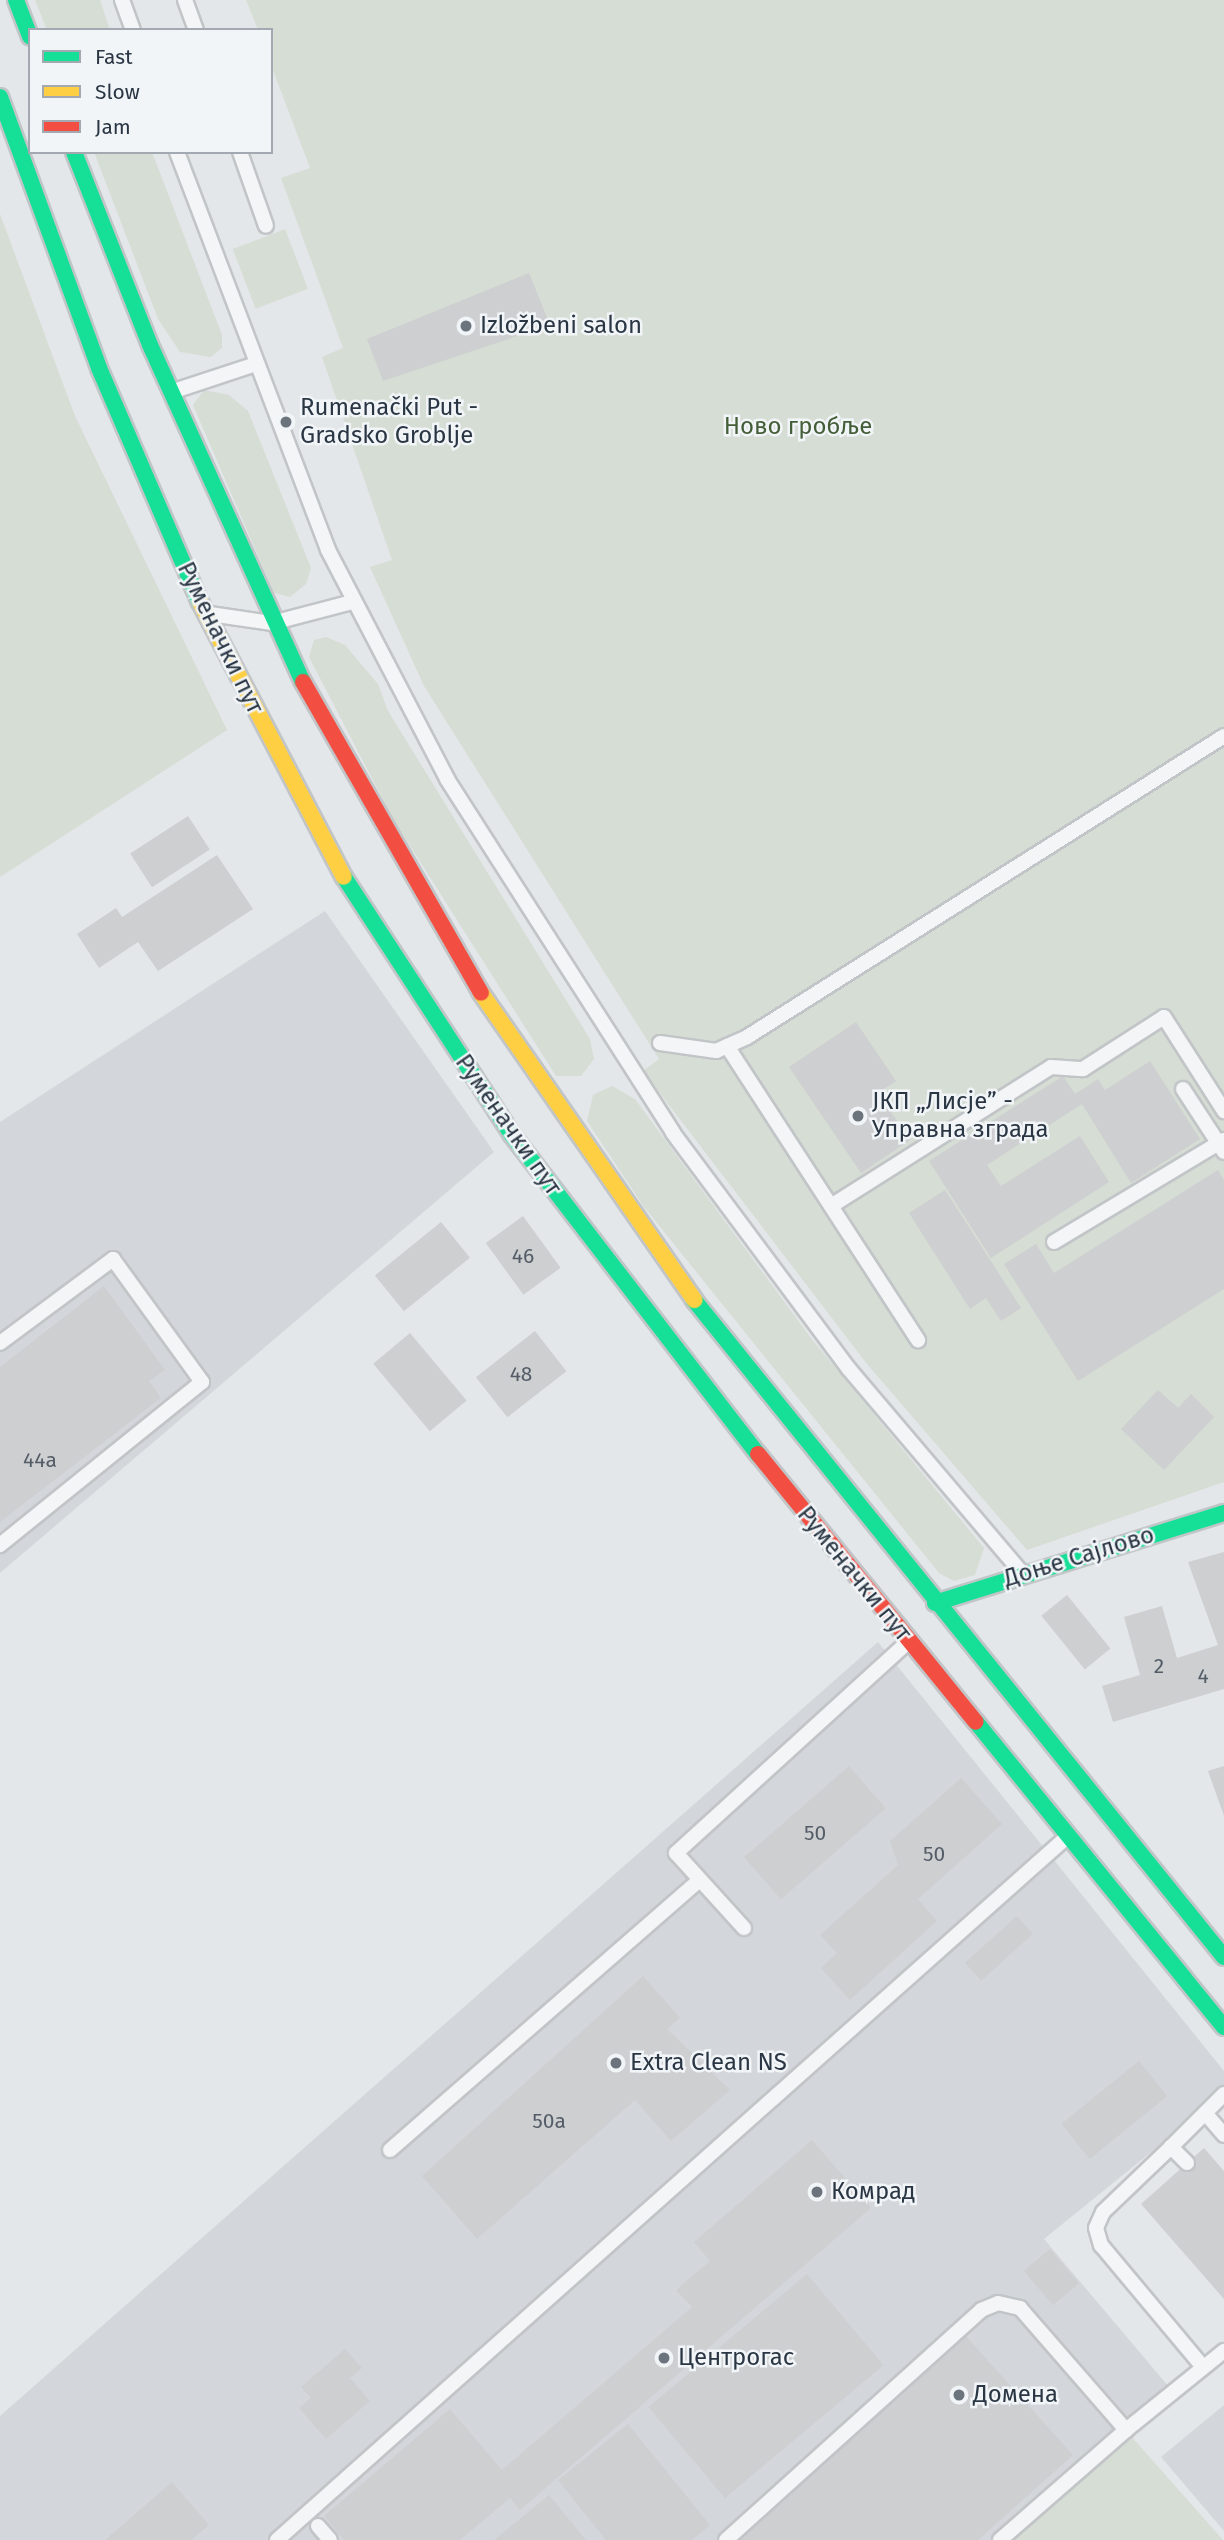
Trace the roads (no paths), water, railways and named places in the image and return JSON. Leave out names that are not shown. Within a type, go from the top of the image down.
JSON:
[{"type":"main road","points":[[16,0],[28,32]]},
{"type":"main road","name":"Руменачки пут","points":[[0,97],[99,368],[205,613],[340,871],[512,1135],[682,1360],[1224,2027]]},
{"type":"main road","name":"Руменачки пут","points":[[75,154],[170,392],[272,623],[384,836],[555,1105],[732,1350],[1224,1957]]},
{"type":"main road","name":"Доње Сајлово","points":[[935,1603],[1224,1513]]},
{"type":"lane","points":[[122,0],[132,28]]},
{"type":"lane","points":[[185,0],[195,28]]},
{"type":"lane","points":[[178,154],[256,364],[352,602],[447,779],[673,1133],[849,1369],[1023,1574]]},
{"type":"lane","points":[[241,154],[266,226]]},
{"type":"lane","points":[[170,392],[256,364]]},
{"type":"lane","points":[[205,613],[272,623],[352,602]]},
{"type":"lane","points":[[660,1043],[727,1046],[1224,736]]},
{"type":"lane","points":[[831,1206],[1051,1067],[1083,1069],[1164,1017],[1224,1111]]},
{"type":"lane","points":[[727,1046],[918,1340]]},
{"type":"lane","points":[[1054,1242],[1222,1145],[1183,1089]]},
{"type":"lane","points":[[0,1343],[113,1259],[202,1381],[0,1545]]},
{"type":"lane","points":[[744,1928],[676,1853],[909,1642]]},
{"type":"lane","points":[[277,2540],[1069,1835]]},
{"type":"lane","points":[[390,2150],[701,1880]]},
{"type":"lane","points":[[1203,2367],[1101,2245],[1096,2228],[1103,2212],[1224,2094]]},
{"type":"lane","points":[[1205,2113],[1224,2135]]},
{"type":"lane","points":[[1171,2147],[1186,2163]]},
{"type":"lane","points":[[726,2540],[981,2310],[998,2303],[1020,2308],[1126,2430]]},
{"type":"lane","points":[[1000,2540],[1126,2430],[1224,2351]]},
{"type":"lane","points":[[318,2526],[330,2540]]},
{"type":"place","name":"Izložbeni salon","points":[[466,326]]},
{"type":"place","name":"Rumenački Put - Gradsko Groblje","points":[[286,422]]},
{"type":"place","name":"ЈКП „Лисје” - Управна зграда","points":[[858,1116]]},
{"type":"place","name":"Extra Clean NS","points":[[616,2063]]},
{"type":"place","name":"Комрад","points":[[817,2192]]},
{"type":"place","name":"Центрогас","points":[[664,2358]]},
{"type":"place","name":"Домена","points":[[959,2395]]},
{"type":"park label","name":"Ново гробље","points":[[798,427]]}]
